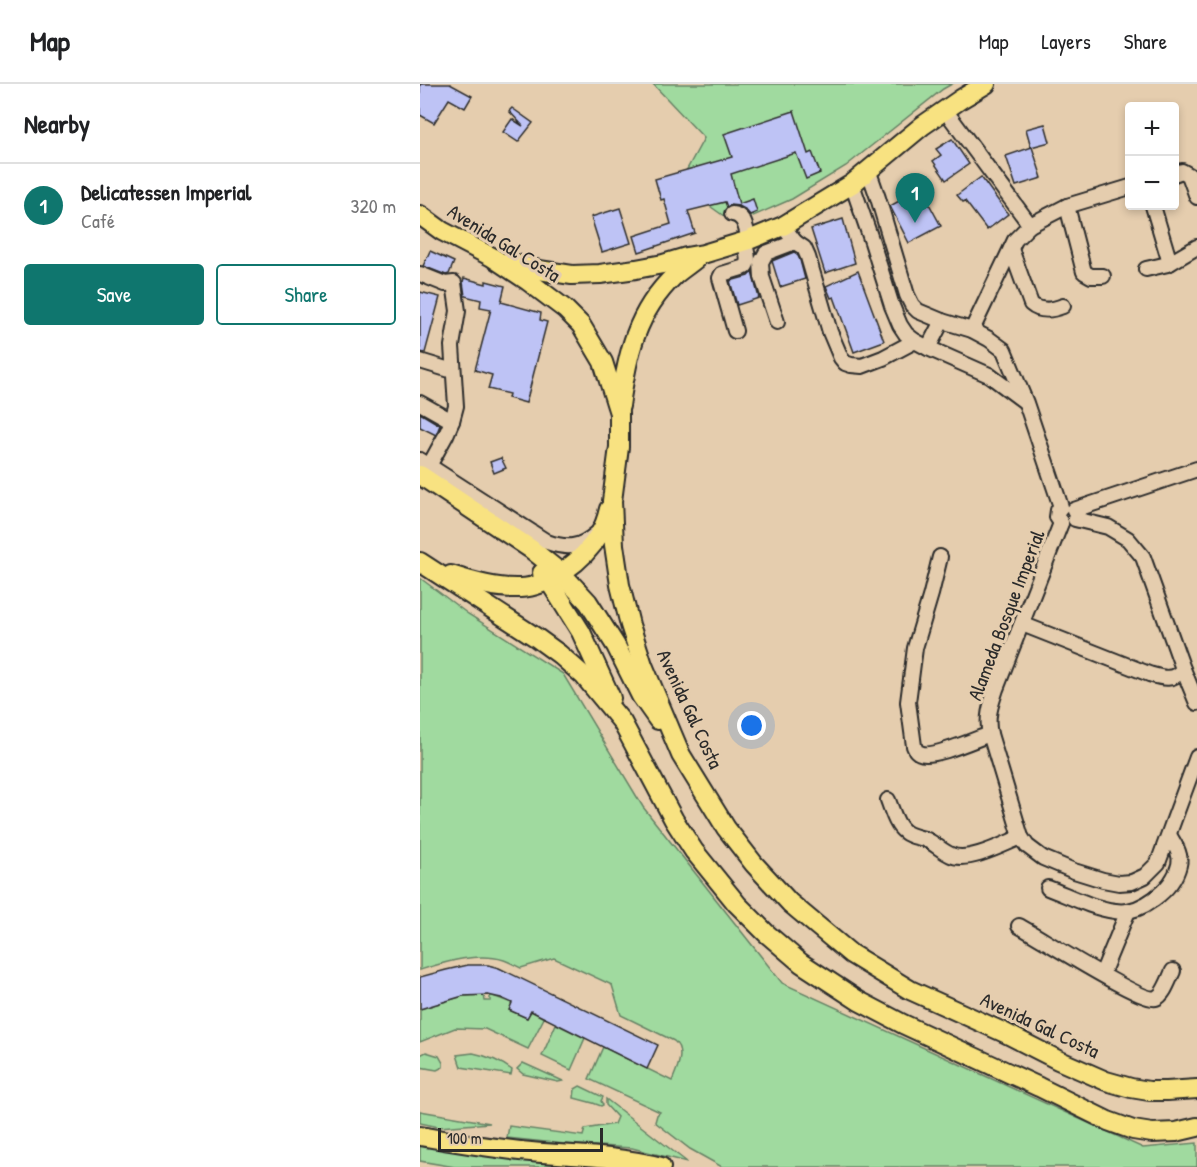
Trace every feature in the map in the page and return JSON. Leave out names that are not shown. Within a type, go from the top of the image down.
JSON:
[{"type":"main road","points":[[492,257],[539,270],[572,275],[600,274],[663,264],[747,241],[783,226],[852,184],[922,126],[986,84]]},
{"type":"main road","name":"Avenida Gal Costa","points":[[420,215],[442,231],[492,257],[565,309],[581,325],[603,362],[619,414],[619,447],[612,501],[614,545],[620,585],[630,625],[643,665],[681,755],[726,828],[754,864],[790,903],[851,954],[910,990],[1106,1081],[1149,1091],[1197,1089]]},
{"type":"main road","points":[[619,414],[624,374],[640,322],[652,302],[675,275],[703,254]]},
{"type":"main road","points":[[423,467],[588,602],[615,646],[641,696],[681,755]]},
{"type":"main road","points":[[423,565],[470,581],[507,588],[522,588],[555,577],[584,555],[599,536],[612,501]]},
{"type":"main road","points":[[423,565],[559,654],[584,676],[622,722]]},
{"type":"main road","points":[[555,577],[622,722],[674,820],[694,851],[737,904],[801,963],[859,1001],[903,1024],[1039,1087],[1108,1122],[1152,1133],[1176,1132],[1197,1127]]},
{"type":"main road","points":[[420,1136],[521,1151],[629,1160],[661,1167]]},
{"type":"street","points":[[945,110],[1030,225]]},
{"type":"street","points":[[868,172],[912,305],[918,311],[972,330],[1005,350],[1070,512],[1108,527],[1128,539],[1143,557],[1197,703]]},
{"type":"street","points":[[1179,172],[1189,175],[1197,197]]},
{"type":"street","points":[[852,184],[892,306],[906,334],[928,348],[989,375],[1026,403]]},
{"type":"street","points":[[972,330],[1011,249],[1030,225],[1067,206],[1125,189]]},
{"type":"street","points":[[1067,206],[1084,272],[1091,276],[1103,276]]},
{"type":"street","points":[[1154,210],[1170,263]]},
{"type":"street","points":[[732,213],[742,218],[748,261],[744,267],[722,274],[720,278],[735,331]]},
{"type":"street","points":[[783,226],[795,242],[804,248],[830,332],[845,363],[862,366],[915,341]]},
{"type":"street","points":[[777,322],[762,277],[761,262],[766,253],[795,242]]},
{"type":"street","points":[[1146,269],[1170,263],[1197,248]]},
{"type":"street","points":[[1011,249],[1031,304],[1040,309],[1054,310],[1063,306]]},
{"type":"street","points":[[420,274],[445,284],[454,283],[458,311],[452,346],[456,406],[446,435],[423,467],[555,545],[573,547],[584,543],[602,528]]},
{"type":"street","points":[[928,348],[942,321]]},
{"type":"street","points":[[989,375],[1005,350]]},
{"type":"street","points":[[420,361],[453,371]]},
{"type":"street","points":[[420,403],[452,421]]},
{"type":"street","points":[[1070,512],[1197,469]]},
{"type":"street","name":"Alameda Bosque Imperial","points":[[1070,512],[1071,524],[1061,523],[989,713],[988,727],[1021,837],[1027,846],[1043,858],[1074,871],[1103,880],[1119,883],[1132,882],[1145,876],[1158,862],[1197,757]]},
{"type":"street","points":[[940,557],[915,648],[908,702],[914,746],[916,751],[922,754],[933,754],[990,734]]},
{"type":"street","points":[[1022,624],[1165,679],[1173,678],[1183,669]]},
{"type":"street","points":[[888,800],[904,832],[926,839],[950,855],[969,856],[1021,837]]},
{"type":"street","points":[[1048,888],[1115,911],[1128,911],[1143,906],[1155,899],[1168,885],[1179,865],[1178,851],[1169,835]]},
{"type":"street","points":[[1102,974],[1128,911]]},
{"type":"street","points":[[1019,926],[1150,999],[1157,998],[1161,994],[1173,971]]},
{"type":"green space","points":[[653,84],[952,84],[846,166],[792,199],[735,224],[679,184],[704,138]]},
{"type":"green space","points":[[420,578],[468,614],[563,674],[643,807],[782,983],[1143,1148],[1197,1143],[1197,1167],[722,1167],[690,1149],[655,1122],[660,1112],[589,1079],[603,1047],[672,1081],[679,1060],[678,1045],[674,1041],[621,1015],[612,985],[554,958],[521,968],[504,960],[483,957],[451,961],[420,970]]},
{"type":"green space","points":[[484,995],[485,1001],[490,1001],[490,995],[512,1003],[510,1010],[527,1018],[531,1011],[544,1018],[528,1049],[485,1029],[455,1028],[420,1042],[420,1009],[463,996]]},
{"type":"green space","points":[[556,1024],[585,1038],[571,1070],[542,1056]]},
{"type":"green space","points":[[426,1052],[439,1056],[443,1067],[437,1070],[420,1067],[420,1055]]},
{"type":"green space","points":[[473,1053],[503,1064],[512,1070],[511,1075],[461,1067],[457,1055]]},
{"type":"green space","points":[[523,1063],[563,1081],[558,1082],[523,1074],[517,1069]]},
{"type":"green space","points":[[580,1086],[603,1097],[601,1101],[603,1105],[574,1098],[575,1089]]},
{"type":"green space","points":[[606,1099],[687,1162],[632,1148],[507,1138],[509,1126],[583,1136],[585,1129],[614,1124],[617,1117],[606,1105]]},
{"type":"green space","points":[[420,1111],[490,1123],[439,1127],[420,1123]]},
{"type":"green space","points":[[420,1143],[530,1161],[616,1167],[455,1167],[420,1161]]},
{"type":"building","points":[[420,84],[450,84],[472,96],[465,108],[449,99],[434,123],[420,115]]},
{"type":"building","points":[[512,108],[533,123],[518,142],[503,132],[512,119],[523,126],[509,111]]},
{"type":"building","points":[[794,111],[808,154],[812,152],[820,173],[806,179],[796,153],[731,174],[739,204],[753,199],[757,212],[750,215],[739,206],[727,207],[725,202],[688,211],[695,233],[639,252],[634,236],[671,224],[655,179],[732,157],[724,134]]},
{"type":"building","points":[[1045,124],[1050,142],[1031,147],[1026,129]]},
{"type":"building","points":[[952,139],[969,164],[946,180],[933,161],[941,155],[936,149]]},
{"type":"building","points":[[1032,147],[1042,178],[1016,186],[1006,156]]},
{"type":"building","points":[[981,177],[1008,214],[987,230],[965,201],[963,202],[957,195]]},
{"type":"building","points":[[921,189],[941,226],[909,243],[890,206]]},
{"type":"building","points":[[620,208],[631,243],[602,252],[591,217]]},
{"type":"building","points":[[843,219],[855,263],[825,273],[811,229]]},
{"type":"building","points":[[430,251],[454,262],[449,274],[446,275],[423,266]]},
{"type":"building","points":[[794,252],[800,260],[805,279],[780,287],[772,261]]},
{"type":"building","points":[[858,271],[884,341],[854,352],[834,297],[831,298],[826,286]]},
{"type":"building","points":[[752,272],[759,298],[737,305],[730,281],[748,276]]},
{"type":"building","points":[[464,278],[505,286],[501,302],[541,313],[540,320],[547,322],[526,403],[508,398],[509,394],[488,389],[492,375],[475,370],[491,309],[480,307],[481,300],[465,296]]},
{"type":"building","points":[[420,292],[440,297],[425,353],[420,352]]},
{"type":"building","points":[[420,413],[440,425],[436,435],[420,427]]},
{"type":"building","points":[[501,458],[506,468],[494,473],[490,462]]},
{"type":"building","points":[[468,965],[488,965],[499,968],[658,1045],[647,1069],[531,1011],[527,1018],[509,1010],[512,1003],[501,998],[488,995],[463,996],[420,1009],[420,977]]},
{"type":"place","name":"Delicatessen Imperial","points":[[915,223]]}]
